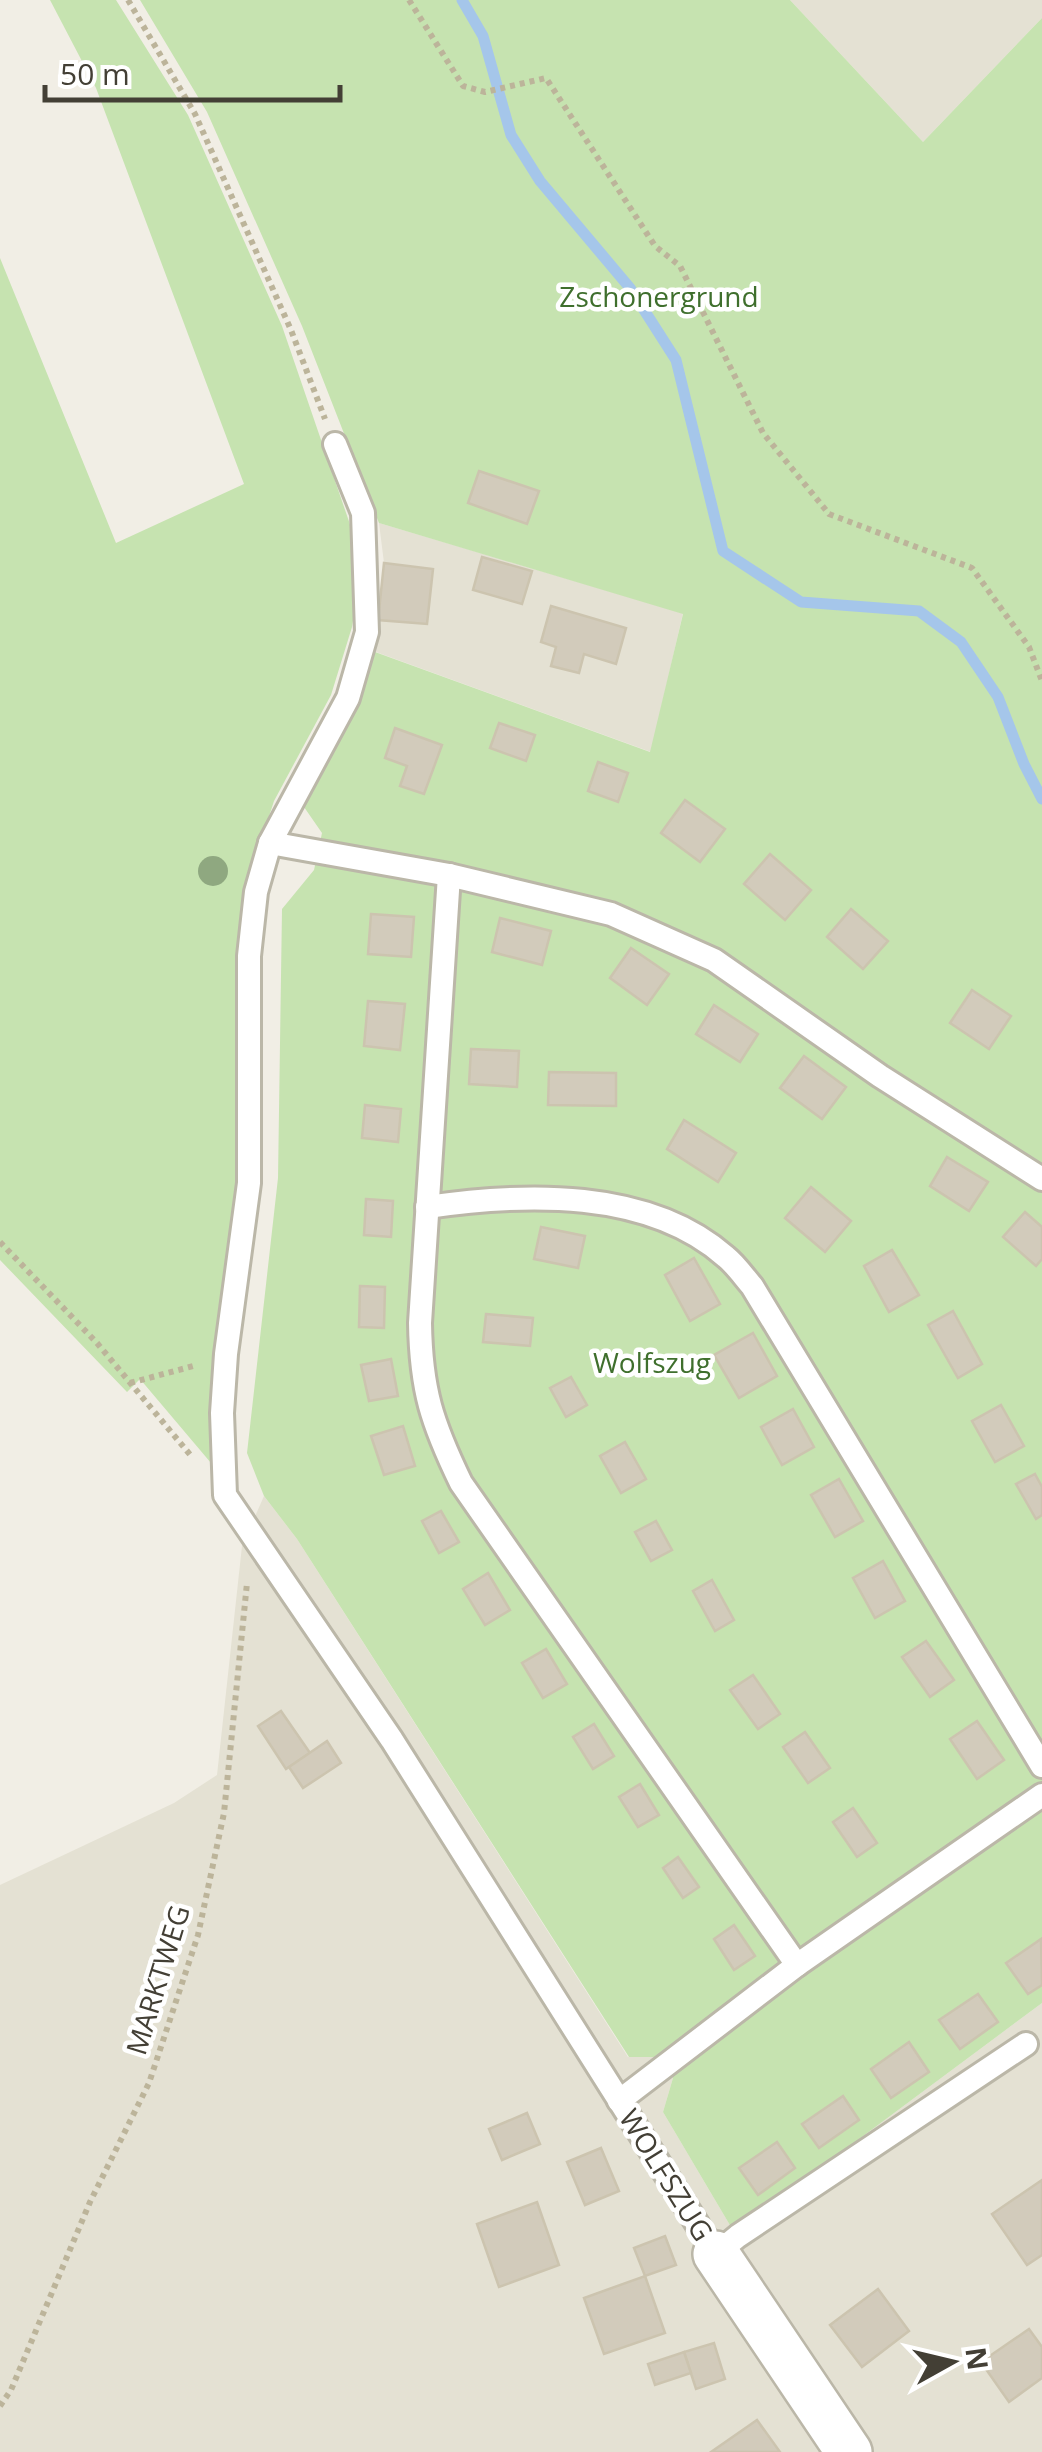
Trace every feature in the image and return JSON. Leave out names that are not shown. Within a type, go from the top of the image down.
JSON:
[{"type":"street","name":"WOLFSZUG","points":[[716,2254],[849,2452]]},
{"type":"lane","points":[[225,1495],[222,1413],[226,1354],[249,1183],[249,956],[256,892],[270,842],[348,698],[367,632],[363,513],[335,444]]},
{"type":"lane","points":[[270,842],[448,875],[611,914],[714,960],[880,1076],[1042,1179]]},
{"type":"lane","points":[[448,875],[420,1323],[421,1375],[438,1437],[461,1484],[797,1965]]},
{"type":"lane","points":[[427,1207],[483,1199],[545,1197],[642,1212],[692,1233],[727,1258],[752,1286],[1042,1766]]},
{"type":"lane","name":"WOLFSZUG","points":[[225,1495],[392,1740],[716,2254]]},
{"type":"lane","points":[[620,2101],[797,1965],[1042,1795]]},
{"type":"lane","points":[[716,2254],[1026,2044]]},
{"type":"path","points":[[128,0],[196,114],[291,330],[335,444]]},
{"type":"path","points":[[409,0],[463,86],[485,92],[546,78],[655,246],[680,266],[763,433],[829,514],[972,568],[1029,647],[1042,681]]},
{"type":"path","points":[[0,1242],[98,1344],[225,1495]]},
{"type":"path","points":[[130,1383],[184,1370],[226,1354]]},
{"type":"path","name":"MARKTWEG","points":[[0,2406],[90,2202],[149,2084],[198,1934],[224,1813],[251,1536]]},
{"type":"shaded area","points":[[790,0],[1042,0],[1042,18],[923,142]]},
{"type":"shaded area","points":[[379,523],[683,613],[651,752],[376,652],[384,563]]},
{"type":"shaded area","points":[[264,1496],[297,1539],[628,2057],[658,2057],[673,2078],[663,2112],[734,2232],[1042,2003],[1042,2452],[0,2452],[0,1885],[174,1803],[217,1775],[242,1546]]},
{"type":"green space","points":[[50,0],[116,0],[188,115],[282,326],[355,539],[360,578],[352,627],[331,695],[274,801],[243,896],[237,984],[238,1189],[212,1376],[211,1463],[140,1379],[127,1392],[0,1260],[0,258],[116,543],[244,484],[96,88]]},
{"type":"green space","name":"Wolfszug","points":[[140,0],[790,0],[923,142],[1042,18],[1042,2003],[734,2232],[663,2112],[673,2078],[658,2057],[629,2057],[297,1539],[264,1496],[247,1453],[278,1178],[282,909],[314,870],[322,833],[304,807],[375,652],[650,752],[683,614],[379,523],[302,326],[207,112]]},
{"type":"building","points":[[479,471],[539,491],[527,524],[468,503]]},
{"type":"building","points":[[482,557],[532,571],[522,604],[473,590]]},
{"type":"building","points":[[384,563],[433,569],[427,624],[378,620]]},
{"type":"building","points":[[551,606],[626,628],[616,664],[584,654],[579,673],[551,666],[556,647],[541,642]]},
{"type":"building","points":[[499,723],[535,735],[526,761],[490,748]]},
{"type":"building","points":[[395,728],[442,745],[424,794],[400,786],[407,766],[385,758]]},
{"type":"building","points":[[598,762],[628,773],[618,802],[588,791]]},
{"type":"building","points":[[685,800],[725,829],[700,862],[661,833]]},
{"type":"building","points":[[770,854],[811,890],[785,920],[744,884]]},
{"type":"building","points":[[851,909],[888,941],[863,969],[827,937]]},
{"type":"building","points":[[371,914],[414,917],[411,957],[368,954]]},
{"type":"building","points":[[500,918],[551,931],[542,965],[492,952]]},
{"type":"building","points":[[631,948],[669,974],[647,1005],[610,978]]},
{"type":"building","points":[[972,990],[1011,1016],[989,1049],[950,1023]]},
{"type":"building","points":[[368,1001],[405,1004],[400,1050],[364,1046]]},
{"type":"building","points":[[714,1005],[758,1034],[740,1062],[696,1034]]},
{"type":"building","points":[[471,1049],[519,1051],[517,1087],[469,1084]]},
{"type":"building","points":[[804,1056],[846,1087],[822,1119],[780,1088]]},
{"type":"building","points":[[549,1072],[616,1073],[616,1106],[548,1105]]},
{"type":"building","points":[[365,1105],[401,1109],[398,1142],[362,1138]]},
{"type":"building","points":[[684,1120],[736,1153],[718,1182],[667,1149]]},
{"type":"building","points":[[947,1157],[988,1182],[969,1211],[930,1186]]},
{"type":"building","points":[[811,1187],[851,1221],[825,1252],[785,1218]]},
{"type":"building","points":[[366,1199],[393,1201],[391,1237],[364,1235]]},
{"type":"building","points":[[1025,1212],[1042,1227],[1042,1259],[1036,1266],[1003,1237]]},
{"type":"building","points":[[541,1227],[585,1236],[578,1268],[534,1259]]},
{"type":"building","points":[[892,1250],[919,1295],[889,1312],[864,1266]]},
{"type":"building","points":[[694,1258],[720,1304],[690,1321],[665,1275]]},
{"type":"building","points":[[360,1286],[385,1287],[384,1328],[359,1327]]},
{"type":"building","points":[[953,1311],[982,1364],[958,1378],[928,1325]]},
{"type":"building","points":[[486,1314],[533,1318],[530,1346],[483,1342]]},
{"type":"building","points":[[753,1333],[777,1376],[739,1398],[714,1355]]},
{"type":"building","points":[[391,1359],[398,1396],[369,1401],[361,1365]]},
{"type":"building","points":[[571,1377],[587,1405],[566,1417],[550,1388]]},
{"type":"building","points":[[1001,1405],[1024,1446],[995,1462],[972,1421]]},
{"type":"building","points":[[793,1409],[814,1447],[782,1465],[761,1427]]},
{"type":"building","points":[[403,1426],[415,1466],[384,1475],[371,1436]]},
{"type":"building","points":[[625,1442],[646,1479],[621,1493],[600,1456]]},
{"type":"building","points":[[1035,1474],[1042,1487],[1042,1515],[1036,1519],[1016,1484]]},
{"type":"building","points":[[839,1479],[863,1521],[835,1537],[811,1495]]},
{"type":"building","points":[[441,1511],[459,1542],[439,1553],[422,1521]]},
{"type":"building","points":[[656,1521],[672,1550],[651,1561],[635,1532]]},
{"type":"building","points":[[883,1561],[905,1601],[875,1618],[853,1578]]},
{"type":"building","points":[[488,1573],[510,1610],[485,1625],[463,1589]]},
{"type":"building","points":[[712,1580],[734,1620],[715,1631],[693,1591]]},
{"type":"building","points":[[926,1641],[954,1680],[930,1697],[902,1657]]},
{"type":"building","points":[[546,1649],[567,1684],[543,1698],[522,1663]]},
{"type":"building","points":[[753,1675],[780,1714],[758,1729],[730,1690]]},
{"type":"building","points":[[281,1711],[310,1753],[286,1769],[258,1726]]},
{"type":"building","points":[[977,1721],[1004,1760],[977,1779],[950,1739]]},
{"type":"building","points":[[594,1724],[614,1756],[593,1769],[573,1737]]},
{"type":"building","points":[[805,1732],[830,1768],[808,1783],[783,1747]]},
{"type":"building","points":[[327,1741],[341,1763],[303,1788],[289,1767]]},
{"type":"building","points":[[640,1784],[659,1815],[638,1827],[619,1797]]},
{"type":"building","points":[[853,1808],[877,1843],[857,1857],[833,1822]]},
{"type":"building","points":[[678,1857],[699,1887],[683,1898],[663,1868]]},
{"type":"building","points":[[734,1925],[755,1956],[734,1970],[714,1939]]},
{"type":"building","points":[[1041,1939],[1042,1985],[1028,1994],[1006,1963]]},
{"type":"building","points":[[978,1994],[998,2022],[960,2049],[939,2020]]},
{"type":"building","points":[[909,2042],[929,2072],[891,2098],[871,2069]]},
{"type":"building","points":[[843,2096],[859,2120],[819,2148],[802,2124]]},
{"type":"building","points":[[527,2113],[540,2144],[502,2160],[489,2129]]},
{"type":"building","points":[[777,2142],[795,2168],[758,2195],[739,2168]]},
{"type":"building","points":[[601,2148],[619,2191],[585,2205],[567,2162]]},
{"type":"building","points":[[1042,2180],[1042,2255],[1027,2265],[992,2214]]},
{"type":"building","points":[[537,2202],[559,2265],[499,2287],[477,2224]]},
{"type":"building","points":[[665,2236],[676,2265],[645,2276],[634,2248]]},
{"type":"building","points":[[645,2276],[665,2333],[604,2354],[584,2298]]},
{"type":"building","points":[[878,2289],[909,2331],[862,2367],[830,2325]]},
{"type":"building","points":[[1029,2329],[1042,2347],[1042,2378],[1009,2402],[981,2362]]},
{"type":"building","points":[[714,2343],[725,2379],[696,2389],[684,2352]]},
{"type":"building","points":[[684,2352],[691,2373],[655,2385],[648,2364]]},
{"type":"building","points":[[757,2420],[780,2452],[711,2452]]},
{"type":"waterway","points":[[462,0],[483,36],[511,135],[540,181],[630,288],[676,360],[723,551],[801,602],[919,611],[961,642],[998,697],[1042,799]]},
{"type":"park label","name":"Zschonergrund","points":[[659,297]]}]
